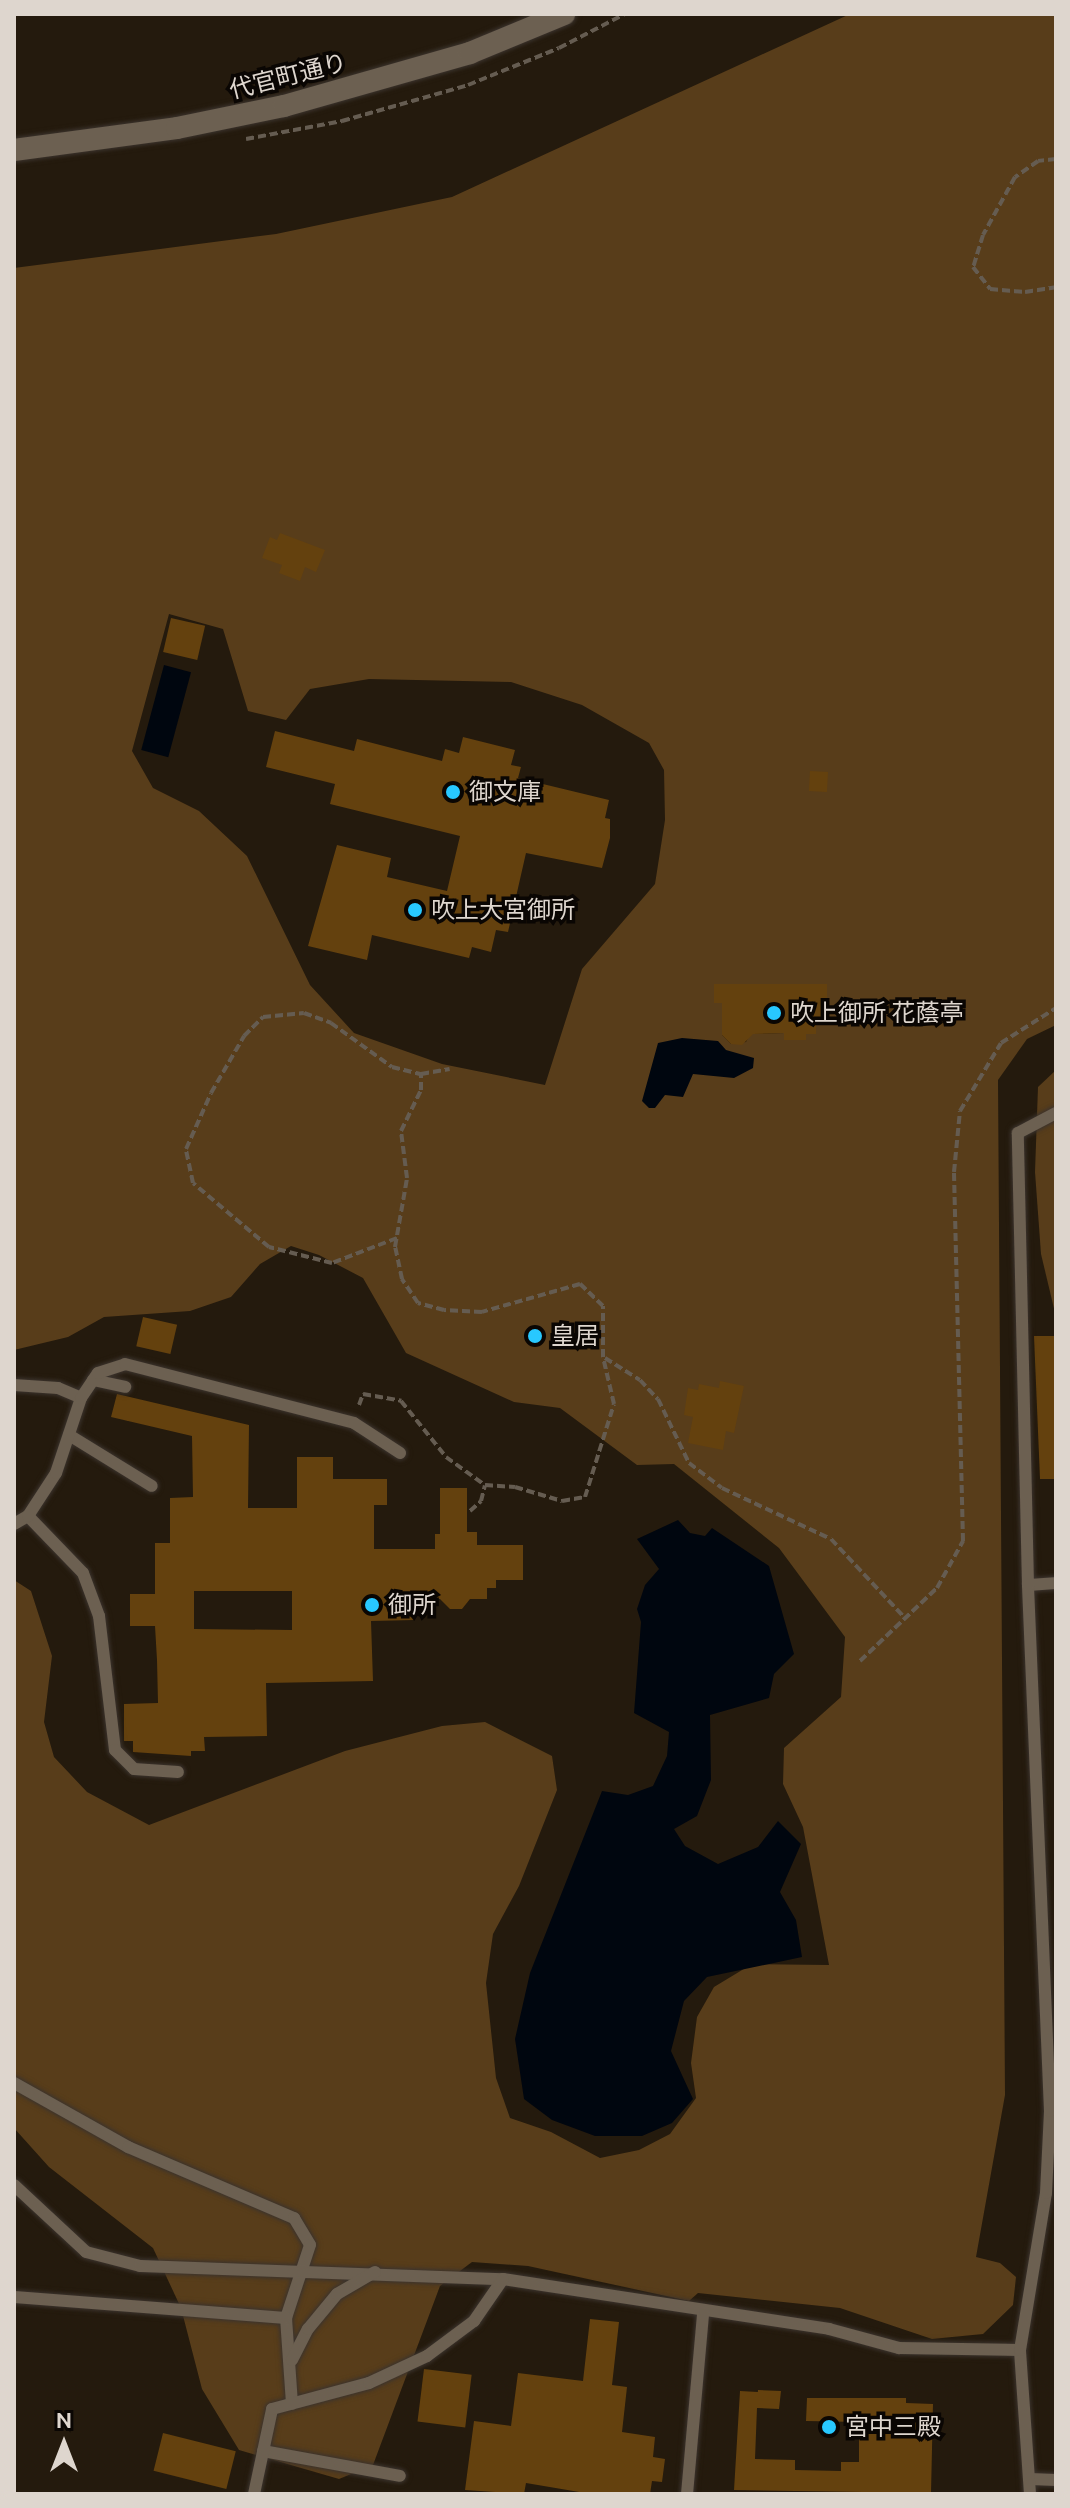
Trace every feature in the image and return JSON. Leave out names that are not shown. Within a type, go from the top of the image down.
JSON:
[{"type":"street","name":"代官町通り","points":[[14,150],[177,128],[284,106],[470,53],[564,14]]},
{"type":"lane","points":[[1030,2494],[1020,2350],[1046,2193],[1053,2109],[1028,1585],[1018,1133],[1056,1113]]},
{"type":"lane","points":[[14,1524],[28,1516],[56,1473],[81,1398],[93,1380],[98,1373],[125,1364],[354,1423],[400,1453]]},
{"type":"lane","points":[[93,1380],[125,1387]]},
{"type":"lane","points":[[14,1385],[58,1388],[81,1398]]},
{"type":"lane","points":[[69,1435],[152,1486]]},
{"type":"lane","points":[[28,1516],[83,1573],[99,1616],[115,1750],[134,1769],[178,1772]]},
{"type":"lane","points":[[1028,1585],[1056,1583]]},
{"type":"lane","points":[[14,2083],[128,2147],[294,2218],[310,2245],[305,2269],[286,2318],[292,2404]]},
{"type":"lane","points":[[14,2185],[86,2252],[140,2266],[305,2269],[503,2279],[703,2314],[829,2329],[899,2348],[1020,2350]]},
{"type":"lane","points":[[291,2361],[308,2329],[337,2294],[375,2272]]},
{"type":"lane","points":[[254,2494],[272,2409],[369,2383],[427,2356],[474,2321],[503,2279]]},
{"type":"lane","points":[[14,2297],[286,2318]]},
{"type":"lane","points":[[687,2494],[703,2314]]},
{"type":"lane","points":[[263,2451],[400,2476]]},
{"type":"lane","points":[[1030,2479],[1056,2480]]},
{"type":"path","points":[[1056,159],[1038,161],[1015,177],[983,235],[973,267],[990,289],[1025,292],[1056,287]]},
{"type":"path","points":[[860,1661],[937,1588],[963,1541],[954,1172],[960,1111],[1001,1043],[1056,1008]]},
{"type":"path","points":[[397,1238],[363,1255],[332,1263],[269,1247],[193,1183],[186,1149],[211,1093],[244,1036],[263,1017],[304,1013],[331,1023],[392,1067],[421,1074],[450,1069]]},
{"type":"path","points":[[354,1423],[363,1394],[401,1401],[446,1457],[485,1485],[515,1487],[562,1501],[585,1497],[614,1404],[603,1357],[603,1306],[580,1284],[556,1287],[509,1308],[444,1310],[418,1303],[402,1279],[397,1238],[407,1178],[401,1131],[421,1090],[421,1074]]},
{"type":"path","points":[[603,1357],[640,1380],[658,1399],[689,1463],[722,1488],[831,1539],[905,1618]]},
{"type":"path","points":[[470,1511],[481,1501],[485,1485]]},
{"type":"shaded area","name":"皇居","points":[[850,14],[1056,14],[1056,1025],[1027,1039],[998,1080],[1005,2095],[976,2257],[1000,2263],[1016,2277],[1013,2305],[983,2334],[932,2339],[840,2308],[698,2293],[689,2301],[528,2266],[472,2262],[440,2286],[373,2465],[339,2479],[239,2450],[202,2389],[181,2308],[153,2248],[49,2167],[14,2128],[14,1580],[31,1591],[52,1656],[44,1722],[54,1757],[87,1792],[149,1825],[345,1751],[442,1726],[485,1722],[552,1756],[557,1790],[519,1886],[493,1934],[486,1983],[496,2078],[510,2118],[551,2132],[600,2158],[639,2150],[670,2134],[696,2098],[691,2063],[697,2017],[714,1987],[752,1964],[829,1965],[803,1827],[783,1784],[784,1748],[841,1697],[845,1637],[779,1548],[674,1464],[637,1465],[560,1408],[514,1402],[406,1353],[363,1278],[319,1255],[291,1246],[260,1264],[231,1297],[190,1311],[104,1317],[68,1337],[14,1350],[14,268],[276,234],[452,197]],"holes":[[[169,614],[223,629],[248,711],[286,720],[310,689],[369,679],[511,682],[582,705],[649,743],[664,770],[665,820],[655,884],[582,969],[545,1085],[442,1064],[354,1033],[310,985],[247,856],[199,811],[153,788],[132,751]],[[714,984],[826,984],[827,1023],[816,1023],[816,1034],[806,1034],[806,1040],[784,1040],[784,1033],[750,1034],[746,1042],[731,1044],[722,1035],[722,1003],[714,1002]]]},
{"type":"shaded area","points":[[164,665],[191,672],[168,757],[141,750]]},
{"type":"shaded area","points":[[682,1038],[718,1041],[726,1050],[754,1058],[753,1068],[734,1078],[693,1074],[683,1097],[665,1095],[655,1108],[649,1108],[642,1101],[658,1043]]},
{"type":"shaded area","points":[[1056,1070],[1056,1317],[1041,1254],[1035,1172],[1038,1087]]},
{"type":"shaded area","points":[[678,1520],[690,1533],[705,1536],[712,1528],[769,1566],[794,1654],[774,1674],[769,1698],[710,1715],[711,1780],[697,1816],[674,1829],[685,1846],[718,1864],[758,1847],[778,1821],[801,1844],[780,1892],[796,1920],[802,1957],[707,1977],[684,2001],[671,2051],[693,2099],[672,2123],[642,2136],[595,2136],[552,2120],[524,2099],[515,2039],[530,1973],[602,1791],[628,1795],[653,1786],[667,1756],[669,1732],[634,1713],[641,1622],[637,1609],[645,1585],[659,1569],[637,1539]]},
{"type":"building","points":[[280,533],[325,550],[316,572],[305,567],[300,581],[279,573],[282,565],[262,558],[270,537],[277,540]]},
{"type":"building","points":[[171,618],[205,626],[197,660],[163,652]]},
{"type":"building","points":[[275,731],[354,751],[357,739],[442,761],[445,749],[459,753],[463,737],[515,750],[511,765],[521,767],[518,778],[609,800],[605,818],[610,819],[610,838],[602,868],[526,853],[508,932],[496,930],[491,952],[472,947],[469,958],[372,935],[367,960],[308,946],[337,845],[391,858],[387,877],[447,891],[460,836],[330,804],[335,784],[266,767]]},
{"type":"building","points":[[810,771],[828,772],[827,792],[809,791]]},
{"type":"building","name":"吹上御所 花蔭亭","points":[[714,984],[827,984],[827,1023],[816,1023],[816,1034],[806,1034],[806,1040],[784,1040],[784,1033],[753,1034],[742,1045],[731,1044],[722,1035],[722,1003],[714,1003]]},
{"type":"building","points":[[143,1317],[177,1325],[170,1354],[136,1346]]},
{"type":"building","points":[[1034,1336],[1056,1336],[1056,1479],[1040,1479]]},
{"type":"building","points":[[720,1381],[744,1386],[734,1433],[726,1431],[723,1450],[688,1443],[693,1417],[684,1415],[688,1388],[698,1390],[699,1384],[719,1388]]},
{"type":"building","name":"御所","points":[[117,1394],[249,1425],[248,1508],[297,1508],[297,1457],[333,1457],[333,1479],[387,1479],[387,1505],[374,1505],[374,1549],[435,1549],[435,1534],[440,1534],[440,1488],[467,1488],[467,1532],[477,1532],[477,1545],[523,1545],[523,1580],[496,1580],[496,1588],[487,1588],[487,1599],[470,1599],[462,1609],[450,1609],[440,1599],[413,1600],[414,1620],[371,1621],[373,1681],[266,1683],[267,1736],[204,1737],[205,1751],[191,1751],[191,1756],[133,1752],[133,1741],[124,1741],[124,1704],[158,1703],[155,1626],[130,1626],[130,1594],[155,1594],[155,1543],[170,1543],[170,1498],[193,1497],[192,1436],[111,1417]],"holes":[[[194,1591],[292,1591],[292,1630],[194,1629]]]},
{"type":"building","points":[[590,2319],[619,2322],[612,2385],[627,2387],[622,2432],[655,2437],[653,2457],[665,2459],[662,2482],[652,2481],[650,2494],[591,2494],[526,2483],[524,2494],[465,2490],[474,2421],[511,2426],[518,2373],[583,2381]]},
{"type":"building","points":[[424,2369],[472,2375],[465,2427],[418,2422]]},
{"type":"building","name":"宮中三殿","points":[[740,2391],[781,2391],[779,2409],[757,2408],[755,2459],[795,2460],[795,2470],[841,2471],[841,2462],[859,2462],[859,2422],[806,2421],[807,2398],[906,2398],[906,2403],[933,2404],[931,2493],[734,2490]]},
{"type":"building","points":[[163,2433],[236,2451],[226,2489],[154,2471]]},
{"type":"place","name":"御文庫","points":[[453,792]]},
{"type":"place","name":"吹上大宮御所","points":[[415,910]]},
{"type":"place","name":"吹上御所 花蔭亭","points":[[774,1013]]},
{"type":"place","name":"皇居","points":[[535,1336]]},
{"type":"place","name":"御所","points":[[372,1605]]},
{"type":"place","name":"宮中三殿","points":[[829,2427]]}]
